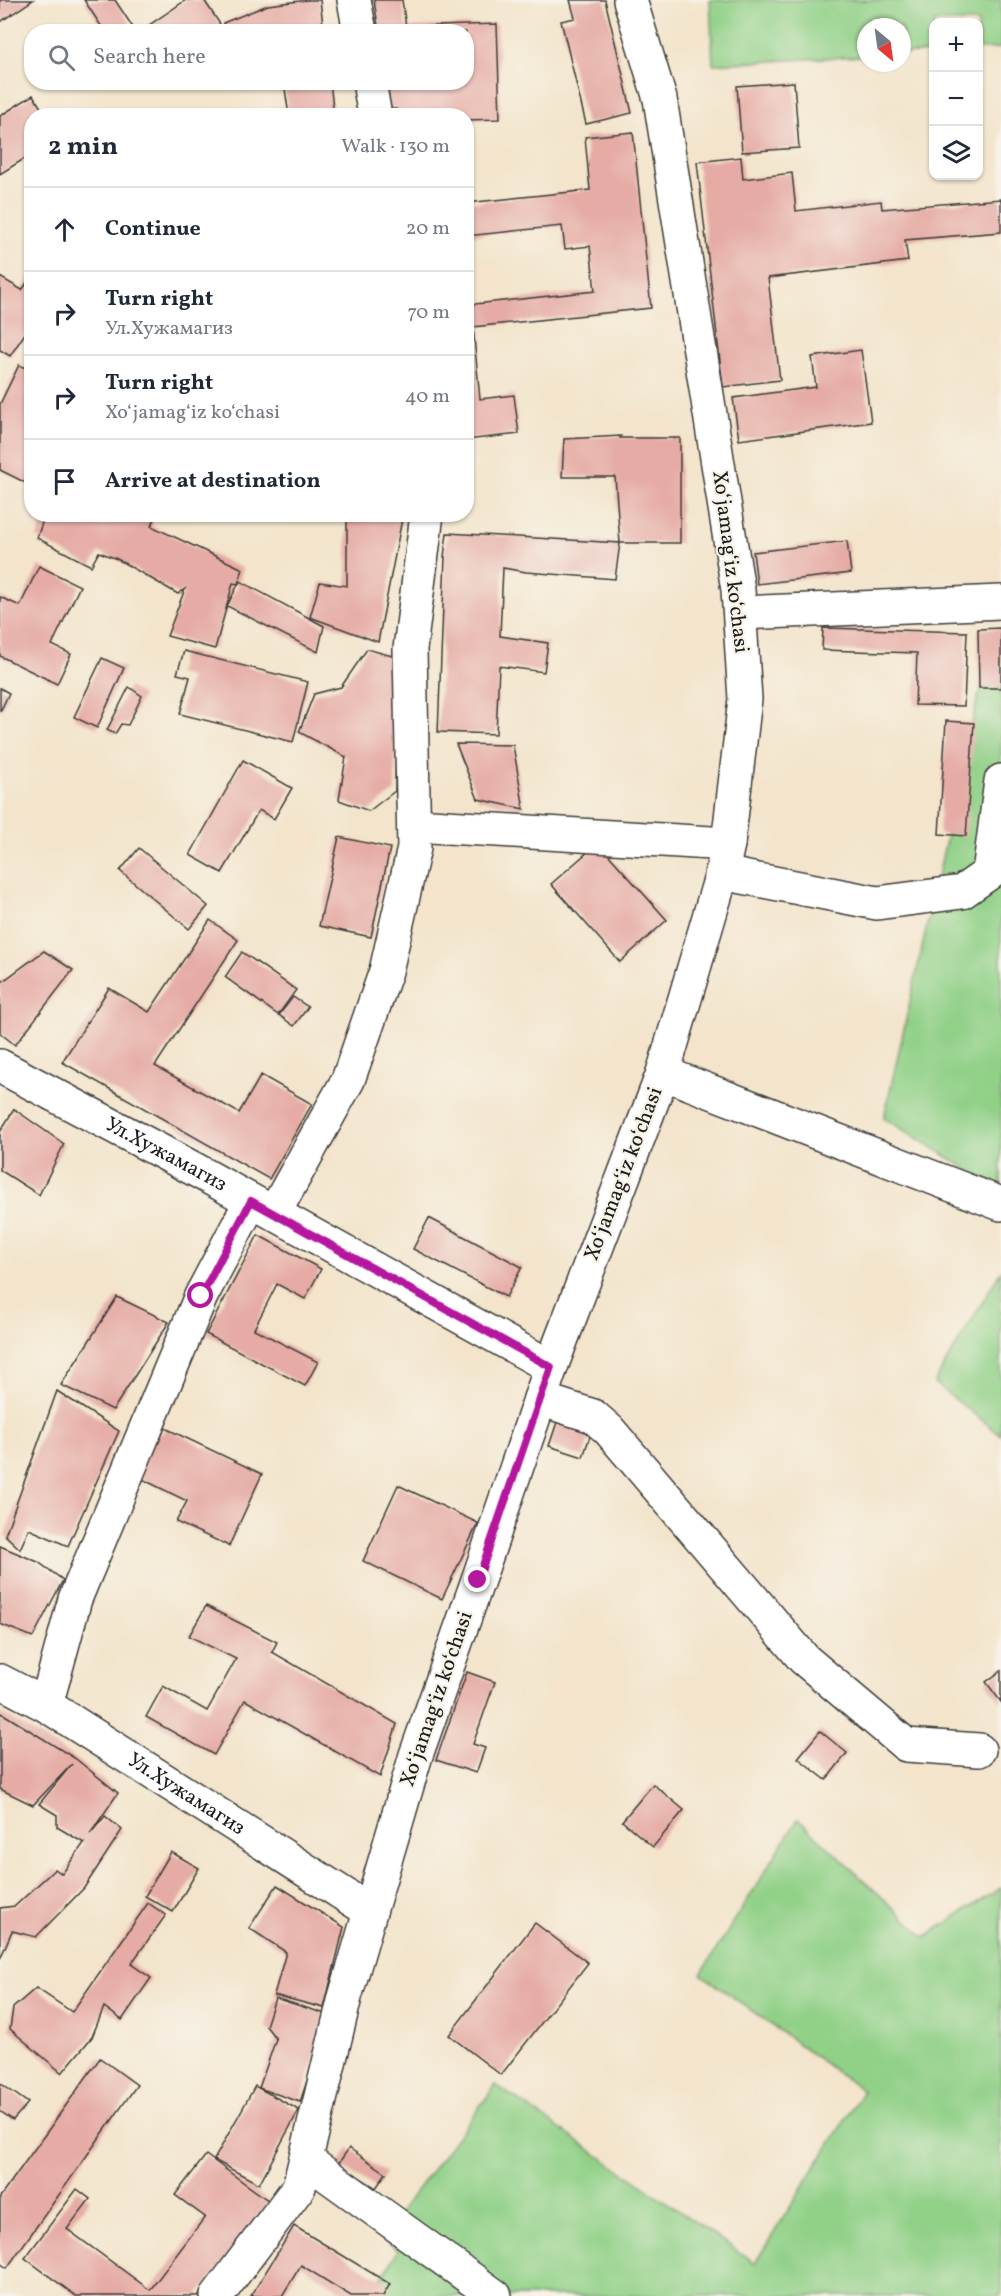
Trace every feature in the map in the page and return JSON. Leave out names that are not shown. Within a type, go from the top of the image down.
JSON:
[{"type":"street","points":[[354,0],[358,24]]},
{"type":"street","name":"Xoʻjamagʻiz koʻchasi","points":[[217,2296],[299,2187],[345,1997],[416,1755],[551,1367],[663,1073],[725,858],[745,699],[740,613],[660,99],[630,0]]},
{"type":"street","points":[[370,90],[374,108]]},
{"type":"street","points":[[45,1705],[75,1599],[201,1296],[348,1080],[386,971],[414,848],[410,649],[426,522]]},
{"type":"street","points":[[740,613],[1001,602]]},
{"type":"street","points":[[414,825],[725,858],[877,903],[962,892],[989,873],[1001,781]]},
{"type":"street","name":"Ул.Хужамагиз","points":[[0,1066],[262,1207],[551,1367]]},
{"type":"street","points":[[663,1073],[1001,1204]]},
{"type":"street","points":[[540,1399],[593,1416],[609,1430],[804,1659],[906,1745],[980,1750]]},
{"type":"street","name":"Ул.Хужамагиз","points":[[0,1681],[45,1705],[370,1911]]},
{"type":"street","points":[[306,2160],[495,2296]]},
{"type":"green space","points":[[710,0],[1001,0],[1001,48],[983,49],[983,18],[929,18],[929,52],[911,53],[911,18],[857,18],[857,56],[713,64]]},
{"type":"green space","points":[[1001,627],[1001,1190],[884,1118],[977,701]]},
{"type":"green space","points":[[1001,1271],[1001,1435],[934,1383]]},
{"type":"green space","points":[[798,1819],[925,1937],[1001,1888],[1001,2296],[371,2296],[398,2251],[382,2236],[496,2085],[755,2263],[863,2091],[701,1974]]},
{"type":"building","points":[[0,0],[33,0],[0,22]]},
{"type":"building","points":[[84,0],[115,0],[131,24],[100,24]]},
{"type":"building","points":[[186,0],[204,0],[220,24],[151,24]]},
{"type":"building","points":[[320,0],[323,24],[223,24],[268,5]]},
{"type":"building","points":[[374,0],[402,0],[406,24],[378,24]]},
{"type":"building","points":[[570,0],[605,0],[632,113],[586,124],[561,21],[575,18]]},
{"type":"building","points":[[497,24],[500,119],[474,120],[474,108],[382,108],[381,90],[474,90],[474,25]]},
{"type":"building","points":[[794,82],[799,148],[742,152],[737,86]]},
{"type":"building","points":[[285,90],[331,90],[333,108],[288,108]]},
{"type":"building","points":[[33,95],[41,108],[24,108],[24,159],[0,174],[0,116]]},
{"type":"building","points":[[633,132],[651,308],[474,327],[474,304],[595,291],[590,246],[565,249],[562,226],[474,235],[474,202],[590,190],[585,137]]},
{"type":"building","points":[[741,157],[743,179],[792,173],[796,211],[881,201],[882,209],[1001,199],[1001,232],[905,240],[908,261],[768,278],[780,380],[723,387],[697,162]]},
{"type":"building","points":[[0,277],[22,290],[24,287],[24,335],[10,356],[0,350]]},
{"type":"building","points":[[474,337],[480,399],[514,395],[519,434],[474,439]]},
{"type":"building","points":[[861,350],[871,422],[739,440],[733,398],[816,387],[812,357]]},
{"type":"building","points":[[19,365],[24,367],[24,482],[0,470],[0,404]]},
{"type":"building","points":[[621,436],[620,438],[680,438],[680,543],[620,543],[615,477],[562,477],[564,439]]},
{"type":"building","points":[[42,522],[153,522],[151,526],[243,569],[238,584],[233,583],[215,649],[167,636],[185,589],[178,594],[117,559],[99,552],[91,566],[37,538]]},
{"type":"building","points":[[347,522],[401,522],[378,642],[310,617],[320,582],[347,586]]},
{"type":"building","points":[[447,533],[620,543],[615,579],[503,568],[500,636],[548,643],[544,672],[499,666],[496,734],[438,732],[444,557]]},
{"type":"building","points":[[847,541],[851,573],[757,584],[753,552]]},
{"type":"building","points":[[39,566],[80,586],[52,645],[71,654],[57,684],[0,656],[0,597],[20,606]]},
{"type":"building","points":[[240,581],[324,626],[318,652],[227,606]]},
{"type":"building","points":[[823,628],[967,632],[964,706],[915,705],[917,653],[822,650]]},
{"type":"building","points":[[1001,628],[1001,688],[979,688],[978,629]]},
{"type":"building","points":[[367,649],[403,659],[396,734],[395,791],[369,811],[339,800],[346,757],[299,732],[314,694],[341,687]]},
{"type":"building","points":[[184,651],[308,682],[293,742],[180,714],[190,677],[177,674]]},
{"type":"building","points":[[102,658],[124,668],[97,728],[74,717]]},
{"type":"building","points":[[129,687],[142,696],[128,725],[121,724],[115,734],[107,730]]},
{"type":"building","points":[[0,688],[9,693],[0,712]]},
{"type":"building","points":[[946,721],[974,723],[966,836],[939,834]]},
{"type":"building","points":[[456,744],[513,745],[524,809],[478,799]]},
{"type":"building","points":[[243,760],[292,788],[274,819],[259,810],[222,873],[190,855]]},
{"type":"building","points":[[339,837],[390,848],[371,937],[319,926]]},
{"type":"building","points":[[598,843],[667,920],[620,962],[551,884]]},
{"type":"building","points":[[139,848],[208,906],[189,929],[120,871]]},
{"type":"building","points":[[210,920],[238,940],[155,1066],[239,1113],[261,1075],[312,1104],[269,1179],[62,1062],[109,988],[149,1012]]},
{"type":"building","points":[[44,951],[73,970],[15,1045],[0,1033],[0,979],[3,981]]},
{"type":"building","points":[[242,952],[296,990],[278,1015],[225,977]]},
{"type":"building","points":[[293,997],[308,1007],[294,1026],[279,1015]]},
{"type":"building","points":[[14,1109],[64,1144],[39,1195],[0,1170],[0,1132]]},
{"type":"building","points":[[429,1218],[522,1267],[506,1297],[413,1249]]},
{"type":"building","points":[[258,1235],[321,1269],[305,1299],[277,1284],[254,1329],[318,1362],[305,1386],[206,1334]]},
{"type":"building","points":[[117,1297],[169,1322],[113,1410],[61,1385]]},
{"type":"building","points":[[57,1391],[119,1431],[68,1546],[29,1529],[20,1549],[5,1535]]},
{"type":"building","points":[[560,1413],[594,1424],[583,1457],[549,1446]]},
{"type":"building","points":[[165,1428],[262,1474],[229,1546],[176,1522],[187,1501],[140,1478],[151,1430],[162,1434]]},
{"type":"building","points":[[398,1485],[478,1523],[442,1599],[363,1561]]},
{"type":"building","points":[[0,1546],[38,1562],[63,1580],[33,1637],[0,1624]]},
{"type":"building","points":[[206,1606],[277,1642],[272,1652],[397,1724],[380,1777],[245,1700],[214,1755],[146,1717],[163,1686],[207,1711],[236,1659],[189,1636]]},
{"type":"building","points":[[1001,1671],[1001,1702],[986,1682]]},
{"type":"building","points":[[467,1672],[495,1682],[473,1744],[485,1748],[476,1773],[436,1760]]},
{"type":"building","points":[[0,1712],[76,1759],[118,1793],[90,1834],[105,1816],[122,1830],[84,1888],[36,1937],[12,1931],[0,1959],[0,1908],[15,1906],[55,1869],[62,1874],[84,1843],[57,1827],[57,1815],[39,1804],[72,1764],[33,1805],[0,1789]]},
{"type":"building","points":[[820,1731],[847,1753],[826,1780],[798,1758]]},
{"type":"building","points":[[653,1784],[684,1810],[653,1847],[622,1821]]},
{"type":"building","points":[[171,1852],[199,1868],[173,1912],[145,1896]]},
{"type":"building","points":[[277,1885],[344,1927],[324,2008],[274,1995],[286,1952],[249,1928]]},
{"type":"building","points":[[148,1903],[166,1915],[131,1964],[151,1978],[122,2020],[104,2007],[92,2037],[62,2073],[10,2029],[13,2008],[36,1988],[72,2012]]},
{"type":"building","points":[[535,1923],[588,1963],[501,2075],[449,2035]]},
{"type":"building","points":[[275,1998],[329,2015],[300,2102],[259,2088],[276,2039],[266,2026]]},
{"type":"building","points":[[100,2058],[137,2085],[7,2268],[0,2263],[0,2197]]},
{"type":"building","points":[[0,2083],[28,2103],[13,2120],[0,2111]]},
{"type":"building","points":[[255,2086],[299,2110],[259,2184],[214,2160]]},
{"type":"building","points":[[349,2148],[386,2173],[376,2188],[338,2164]]},
{"type":"building","points":[[206,2155],[269,2201],[198,2296],[76,2296],[25,2258],[77,2189],[90,2199],[67,2229],[150,2290],[205,2217],[175,2195]]},
{"type":"building","points":[[294,2226],[390,2284],[383,2296],[351,2296],[301,2265],[282,2296],[251,2296]]},
{"type":"route","points":[[201,1296],[251,1201],[551,1367],[478,1580]]}]
